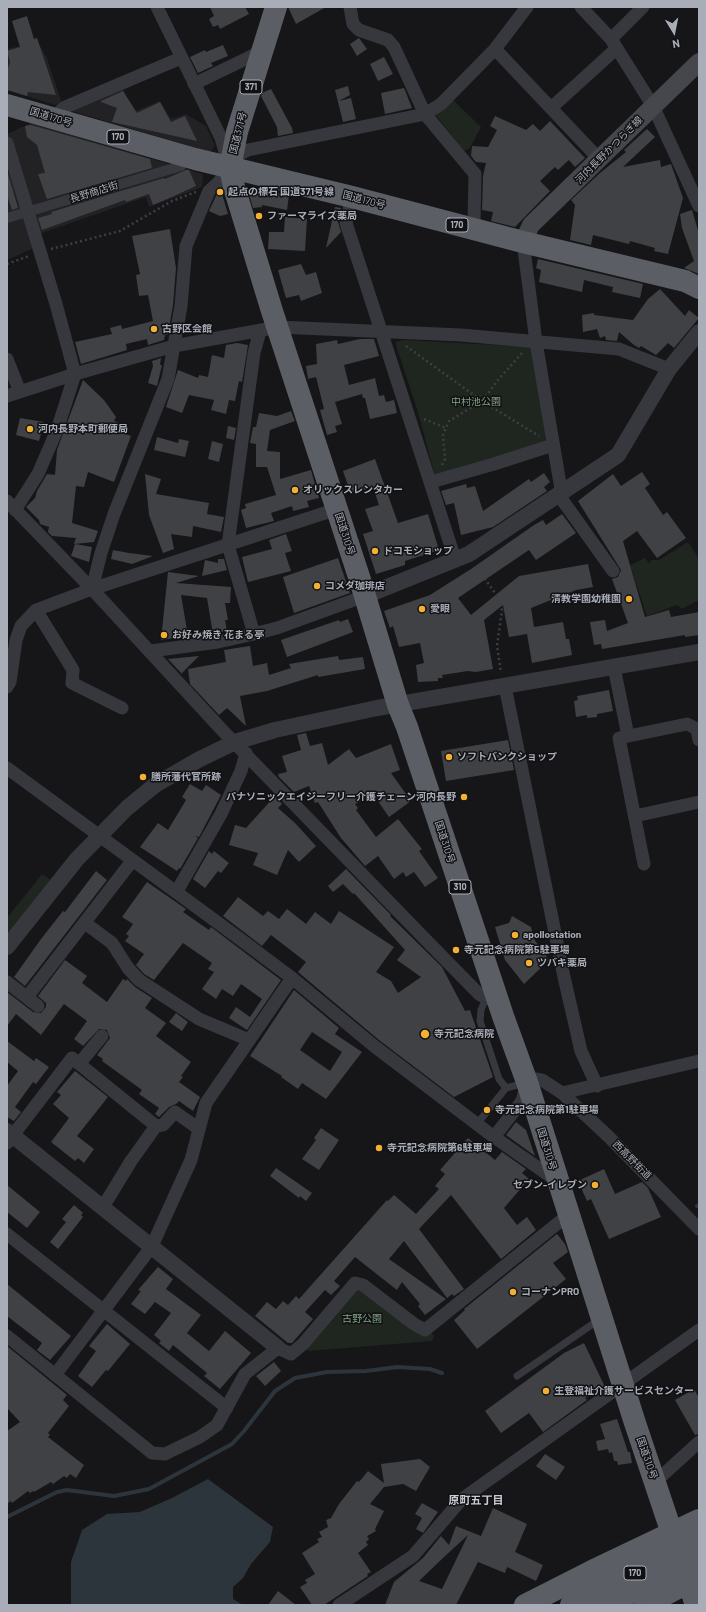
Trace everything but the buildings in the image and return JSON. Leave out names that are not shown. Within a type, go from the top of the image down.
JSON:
[{"type":"highway","name":"国道371号","points":[[230,168],[237,132],[276,7]]},
{"type":"highway","name":"国道170号","points":[[7,104],[188,162],[230,168],[352,197],[523,242],[685,281],[699,288]]},
{"type":"highway","name":"国道310号","points":[[230,168],[269,329],[337,509],[492,1000],[527,1082],[557,1181],[671,1533],[694,1580],[696,1605]]},
{"type":"highway","points":[[525,1605],[566,1596],[671,1533],[699,1520]]},
{"type":"highway","name":"170","points":[[566,1596],[699,1541]]},
{"type":"highway","name":"170","points":[[606,1605],[699,1559]]},
{"type":"highway","points":[[645,1605],[694,1580]]},
{"type":"main road","name":"河内長野かつらぎ線","points":[[523,242],[531,226],[699,62]]},
{"type":"street","points":[[157,7],[221,138],[230,168]]},
{"type":"street","points":[[350,7],[353,24],[359,30],[388,40],[394,47],[425,114],[475,174],[475,229]]},
{"type":"street","points":[[92,588],[101,553],[114,514],[168,378],[181,306],[186,246],[209,191],[219,182],[240,154],[248,150],[425,114],[441,104],[495,49],[527,7]]},
{"type":"street","points":[[581,7],[614,44],[653,106],[699,206]]},
{"type":"street","points":[[551,108],[614,44],[643,7]]},
{"type":"street","points":[[495,49],[600,160]]},
{"type":"street","points":[[194,84],[262,51]]},
{"type":"street","points":[[54,118],[63,108],[181,58]]},
{"type":"street","points":[[7,143],[29,211],[75,374],[57,430],[38,474],[11,505],[92,588],[241,748],[422,936],[479,994],[492,1000]]},
{"type":"street","name":"長野商店街","points":[[7,218],[188,162]]},
{"type":"street","points":[[352,197],[346,223],[433,481],[455,559]]},
{"type":"street","points":[[523,242],[536,342],[563,501],[613,572]]},
{"type":"street","points":[[254,634],[228,545],[254,353],[269,329]]},
{"type":"street","points":[[7,396],[75,374],[174,346],[269,329],[461,335],[619,349],[670,368]]},
{"type":"street","points":[[151,652],[218,642],[277,628],[365,596],[469,554],[618,455],[670,368],[699,332]]},
{"type":"street","points":[[7,359],[20,392]]},
{"type":"street","points":[[433,481],[494,464],[553,445]]},
{"type":"street","points":[[7,687],[10,682],[15,645],[21,626],[36,610],[92,588],[337,509]]},
{"type":"street","points":[[36,610],[73,670],[72,683],[122,708]]},
{"type":"street","points":[[7,947],[77,859],[127,808],[155,785],[198,760],[241,748],[275,730],[398,705],[503,680],[614,667],[699,652]]},
{"type":"street","points":[[614,667],[628,736]]},
{"type":"street","points":[[503,680],[547,898],[581,1051],[597,1086]]},
{"type":"street","points":[[644,864],[619,738],[687,724],[697,729],[699,740]]},
{"type":"street","points":[[177,891],[221,814],[241,772],[241,748]]},
{"type":"street","points":[[7,768],[100,836],[115,845],[132,861],[177,891],[292,978],[374,1046],[494,1137],[557,1181]]},
{"type":"street","points":[[635,816],[699,802]]},
{"type":"street","points":[[27,997],[132,861]]},
{"type":"street","points":[[84,923],[112,942],[128,968],[139,980],[199,1019],[249,1040]]},
{"type":"street","points":[[55,1375],[152,1246],[191,1160],[206,1103],[292,978]]},
{"type":"street","points":[[7,982],[38,1006]]},
{"type":"street","points":[[79,1064],[102,1036]]},
{"type":"street","points":[[156,1126],[72,1058],[9,1137],[103,1207],[278,1348],[291,1354],[303,1344],[355,1283],[363,1285],[414,1324],[425,1330],[568,1215]]},
{"type":"street","points":[[562,1093],[699,1061]]},
{"type":"street","name":"西高野街道","points":[[527,1082],[537,1079],[542,1080],[562,1093],[609,1137],[699,1229]]},
{"type":"street","points":[[494,1137],[522,1102],[527,1082]]},
{"type":"street","points":[[103,1207],[131,1161],[156,1126],[163,1125],[176,1112],[199,1129]]},
{"type":"street","points":[[7,1234],[227,1408]]},
{"type":"street","points":[[339,1605],[413,1556],[462,1499],[699,1330]]},
{"type":"street","points":[[7,1336],[152,1453],[165,1454],[200,1437],[217,1425],[245,1374],[278,1348]]},
{"type":"street","points":[[655,1482],[699,1442]]},
{"type":"street","points":[[512,1605],[566,1596]]},
{"type":"lane","points":[[492,1000],[480,1016],[481,1025],[499,1079],[506,1088]]},
{"type":"lane","points":[[477,1124],[506,1088],[527,1082]]},
{"type":"lane","points":[[517,1376],[602,1318]]},
{"type":"path","points":[[7,264],[40,252],[120,231],[172,201],[198,191]]},
{"type":"path","points":[[433,481],[445,459],[443,435],[449,421],[482,401],[519,356],[536,342]]},
{"type":"path","points":[[404,344],[482,401],[553,445]]},
{"type":"path","points":[[422,413],[424,420],[446,428]]},
{"type":"path","points":[[473,562],[497,596],[502,610],[497,646],[503,680]]},
{"type":"shaded area","points":[[38,42],[47,58],[61,101],[55,105],[7,90],[7,49]]},
{"type":"shaded area","points":[[122,86],[133,112],[160,101],[171,119],[186,114],[206,126],[215,146],[210,152],[68,110]]},
{"type":"shaded area","points":[[31,123],[203,174],[202,187],[149,207],[146,197],[39,234],[7,136],[7,134]]},
{"type":"shaded area","points":[[7,150],[36,247],[7,260]]},
{"type":"shaded area","points":[[208,1479],[273,1527],[270,1542],[251,1564],[243,1578],[233,1587],[233,1599],[243,1605],[71,1605],[71,1562],[82,1530],[107,1514],[140,1512],[172,1498]]},
{"type":"green space","points":[[451,98],[481,127],[470,148],[464,151],[435,114]]},
{"type":"green space","name":"中村池公園","points":[[403,340],[532,347],[546,436],[545,441],[436,480],[418,412],[396,345],[396,342]]},
{"type":"green space","points":[[688,542],[699,559],[699,600],[682,609],[677,605],[647,616],[630,565],[645,558],[649,563],[652,560],[659,560]]},
{"type":"green space","points":[[42,874],[51,880],[7,940],[7,918]]},
{"type":"green space","name":"古野公園","points":[[355,1283],[430,1331],[434,1336],[432,1341],[308,1351],[303,1344]]},
{"type":"waterway","points":[[7,1517],[57,1492],[67,1490],[114,1496],[149,1489],[232,1444],[275,1391],[295,1378],[327,1372],[366,1371],[397,1367],[430,1369],[442,1373]]},
{"type":"place","name":"起点の標石 国道371号線","points":[[220,192]]},
{"type":"place","name":"ファーマライズ薬局","points":[[259,216]]},
{"type":"place","name":"古野区会館","points":[[154,329]]},
{"type":"place","name":"河内長野本町郵便局","points":[[30,429]]},
{"type":"place","name":"オリックスレンタカー","points":[[295,490]]},
{"type":"place","name":"ドコモショップ","points":[[375,551]]},
{"type":"place","name":"コメダ珈琲店","points":[[317,586]]},
{"type":"place","name":"清教学園幼稚園","points":[[629,599]]},
{"type":"place","name":"愛眼","points":[[422,609]]},
{"type":"place","name":"お好み焼き 花まる亭","points":[[164,635]]},
{"type":"place","name":"ソフトバンクショップ","points":[[449,757]]},
{"type":"place","name":"膳所藩代官所跡","points":[[143,777]]},
{"type":"place","name":"パナソニックエイジーフリー介護チェーン河内長野","points":[[464,797]]},
{"type":"place","name":"apollostation","points":[[515,935]]},
{"type":"place","name":"寺元記念病院第5駐車場","points":[[456,950]]},
{"type":"place","name":"ツバキ薬局","points":[[529,963]]},
{"type":"place","name":"寺元記念病院","points":[[425,1034]]},
{"type":"place","name":"寺元記念病院第1駐車場","points":[[487,1110]]},
{"type":"place","name":"寺元記念病院第6駐車場","points":[[379,1148]]},
{"type":"place","name":"セブン-イレブン","points":[[595,1185]]},
{"type":"place","name":"コーナンPRO","points":[[513,1292]]},
{"type":"place","name":"生登福祉介護サービスセンター","points":[[546,1391]]},
{"type":"district","name":"原町五丁目","points":[[476,1500]]}]
